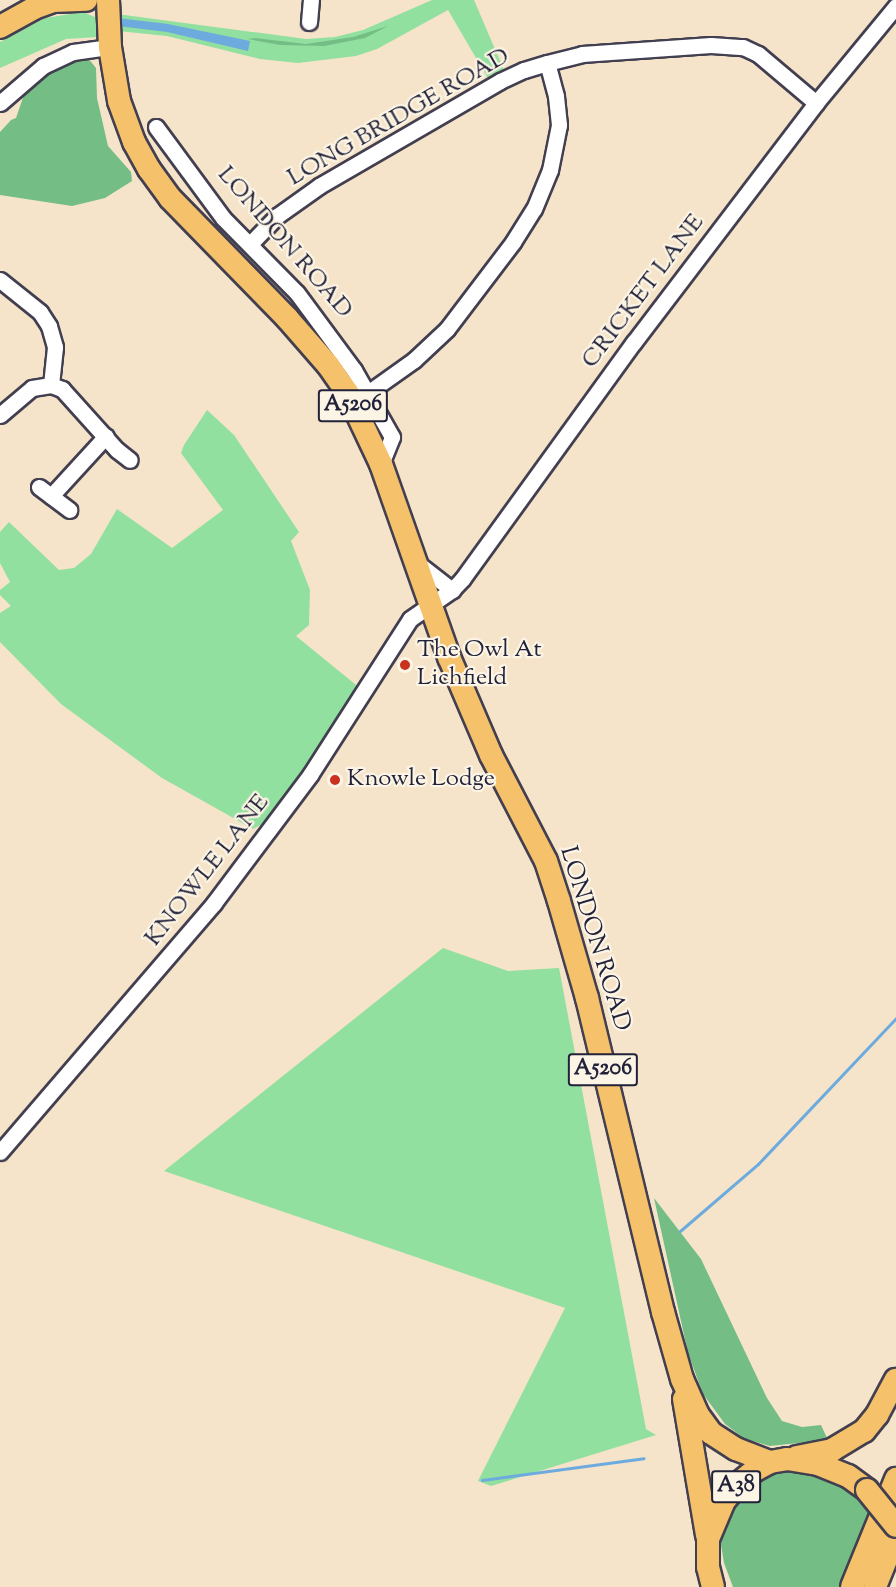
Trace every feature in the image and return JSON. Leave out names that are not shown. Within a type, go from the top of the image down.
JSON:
[{"type":"highway","points":[[0,27],[54,0],[86,0]]},
{"type":"highway","name":"LONDON ROAD","points":[[108,16],[114,78],[127,125],[149,169],[170,198],[287,318],[328,365],[347,392],[381,464],[449,657],[490,755],[536,841],[559,901],[587,998],[660,1301],[682,1379],[698,1414],[711,1433],[735,1449],[779,1460],[818,1464],[848,1476],[867,1490],[896,1526]]},
{"type":"highway","name":"LONDON ROAD","points":[[682,1379],[686,1417],[708,1539]]},
{"type":"highway","name":"A38","points":[[713,1587],[708,1567],[708,1539],[724,1501],[739,1483],[779,1460],[832,1450],[851,1441],[864,1431],[877,1414],[896,1380]]},
{"type":"highway","points":[[852,1587],[896,1479]]},
{"type":"highway","points":[[875,1587],[896,1535]]},
{"type":"street","points":[[309,22],[311,0]]},
{"type":"street","name":"CRICKET LANE","points":[[430,604],[452,590],[634,342],[816,103],[896,6]]},
{"type":"street","points":[[0,103],[43,66],[73,52],[108,16]]},
{"type":"street","name":"LONG BRIDGE ROAD","points":[[250,244],[277,216],[348,168],[500,81],[547,63],[582,54],[711,45],[743,47],[758,54],[816,103]]},
{"type":"street","points":[[369,392],[414,360],[447,329],[513,242],[534,209],[550,170],[559,125],[556,96],[547,63]]},
{"type":"street","name":"LONDON ROAD","points":[[156,127],[172,152],[223,218],[297,293],[369,392],[392,437],[381,464]]},
{"type":"street","points":[[149,169],[172,152]]},
{"type":"street","points":[[0,280],[40,312],[49,326],[55,347],[51,385]]},
{"type":"street","points":[[0,415],[32,388],[51,385],[68,395],[130,460]]},
{"type":"street","points":[[69,510],[45,492],[106,436]]},
{"type":"street","points":[[416,562],[452,590]]},
{"type":"street","name":"KNOWLE LANE","points":[[0,1152],[214,903],[310,775],[410,620],[430,604]]},
{"type":"green space","points":[[432,0],[474,0],[506,75],[490,82],[448,10],[377,49],[356,56],[298,63],[260,59],[167,36],[118,31],[117,14],[306,39],[335,37],[363,30]]},
{"type":"green space","points":[[83,12],[97,18],[98,37],[66,39],[0,68],[0,42],[45,18]]},
{"type":"green space","points":[[388,26],[365,38],[324,46],[280,45],[248,39],[306,44],[353,37]]},
{"type":"green space","points":[[78,58],[88,58],[96,68],[97,98],[108,146],[131,172],[132,181],[105,198],[72,206],[0,195],[0,132],[16,118],[27,86],[37,75]]},
{"type":"green space","points":[[207,410],[234,435],[299,532],[291,541],[310,590],[309,625],[296,636],[361,689],[264,823],[253,829],[162,778],[61,704],[0,642],[0,613],[11,606],[0,595],[0,590],[10,582],[0,563],[0,532],[9,522],[59,570],[74,568],[91,554],[117,509],[172,548],[223,510],[181,453]]},
{"type":"green space","points":[[443,948],[508,971],[559,968],[646,1429],[656,1435],[491,1486],[478,1481],[565,1308],[164,1171]]},
{"type":"green space","points":[[654,1198],[701,1259],[767,1398],[782,1421],[802,1427],[821,1425],[828,1440],[770,1446],[745,1439],[725,1424],[703,1394],[688,1353]]},
{"type":"green space","points":[[788,1467],[817,1471],[852,1489],[871,1513],[839,1587],[733,1587],[724,1563],[720,1539],[740,1490],[766,1472]]},
{"type":"water","points":[[117,18],[168,24],[250,41],[248,51],[167,32],[118,26]]},
{"type":"waterway","points":[[680,1231],[758,1164],[896,1018]]},
{"type":"waterway","points":[[482,1480],[644,1458]]},
{"type":"place","name":"The Owl At Lichfield","points":[[405,665]]},
{"type":"place","name":"Knowle Lodge","points":[[335,780]]}]
